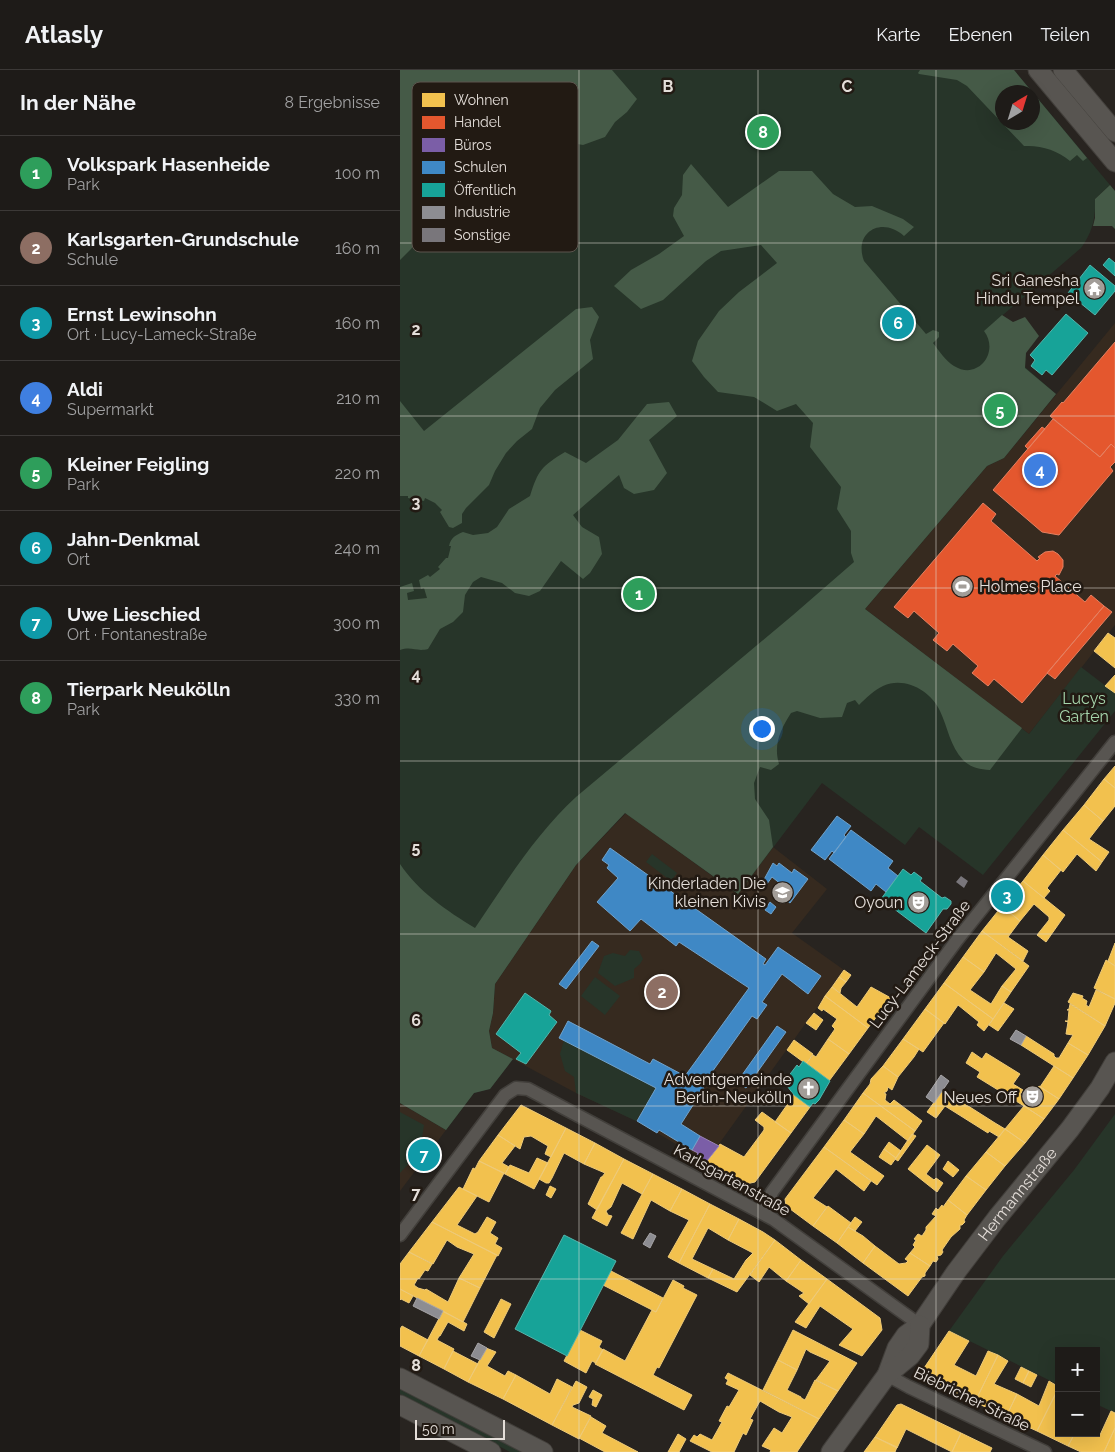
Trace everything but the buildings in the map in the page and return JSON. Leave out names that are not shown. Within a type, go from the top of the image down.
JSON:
[{"type":"main road","points":[[1039,70],[1115,162]]},
{"type":"main road","points":[[1063,70],[1115,132]]},
{"type":"main road","points":[[1071,109],[1085,97]]},
{"type":"main road","name":"Hermannstraße","points":[[832,1452],[887,1375],[899,1345],[906,1334],[920,1325],[992,1226],[1079,1117],[1115,1062]]},
{"type":"main road","points":[[400,1378],[543,1452]]},
{"type":"main road","points":[[400,1405],[491,1452]]},
{"type":"street","name":"Lucy-Lameck-Straße","points":[[764,1213],[772,1192],[956,940],[1115,742]]},
{"type":"street","name":"Karlsgartenstraße","points":[[400,1235],[505,1095],[516,1088],[528,1089],[764,1213],[920,1325]]},
{"type":"street","name":"Biebricher Straße","points":[[887,1375],[1044,1452]]},
{"type":"shaded area","points":[[1115,323],[1115,625],[1029,734],[865,609],[987,466],[1004,458]]},
{"type":"shaded area","points":[[626,813],[737,894],[773,847],[827,889],[792,933],[844,970],[706,1162],[637,1121],[576,1093],[492,1048],[489,1031],[493,1013],[495,984],[576,865]]},
{"type":"shaded area","points":[[400,1103],[446,1130],[400,1191]]},
{"type":"green space","name":"Lucys Garten","points":[[400,70],[1014,70],[1027,85],[995,85],[995,130],[1040,130],[1040,101],[1110,185],[1095,199],[1095,213],[1092,225],[1088,237],[1081,248],[990,326],[1002,347],[1056,394],[1004,458],[987,466],[865,609],[1029,734],[1081,667],[1115,693],[1115,711],[983,875],[919,827],[905,845],[822,783],[738,894],[625,813],[576,865],[495,984],[493,1013],[489,1031],[492,1048],[513,1059],[490,1089],[474,1093],[446,1130],[400,1103]]},
{"type":"green space","points":[[400,70],[612,70],[637,99],[627,112],[615,122],[605,137],[583,145],[578,144],[578,82],[412,82],[412,248],[400,260]]},
{"type":"green space","points":[[920,70],[1014,70],[1026,85],[995,85],[995,115],[967,86],[957,80],[919,74]]},
{"type":"green space","points":[[1040,101],[1087,158],[1083,161],[1077,155],[1070,161],[1048,149],[1037,146],[1024,146],[1009,130],[1040,130]]},
{"type":"green space","points":[[691,164],[728,207],[779,171],[812,171],[833,194],[855,207],[872,206],[903,219],[914,227],[904,236],[896,230],[887,227],[879,227],[872,230],[866,235],[863,242],[864,261],[926,334],[933,330],[939,332],[939,337],[933,343],[945,359],[954,366],[963,370],[971,370],[984,362],[988,355],[989,347],[984,331],[1002,315],[1013,322],[1025,317],[1039,336],[1026,353],[1025,368],[1056,394],[1004,458],[987,466],[865,609],[1022,728],[990,770],[975,768],[963,760],[952,743],[943,717],[936,704],[924,692],[908,684],[891,683],[876,690],[859,705],[855,700],[847,703],[842,717],[820,718],[797,711],[791,713],[779,737],[777,757],[779,764],[771,770],[760,767],[754,783],[755,799],[769,820],[773,847],[738,894],[625,813],[576,865],[495,984],[493,1013],[489,1031],[492,1048],[513,1059],[490,1089],[474,1093],[446,1130],[400,1103],[400,864],[424,892],[475,928],[534,843],[576,797],[854,562],[851,553],[851,531],[837,509],[841,487],[810,447],[813,423],[796,404],[777,411],[754,397],[718,392],[692,361],[698,341],[719,311],[739,292],[777,263],[761,245],[721,251],[706,261],[663,300],[641,309],[614,286],[631,270],[659,254],[684,236],[673,216],[674,208],[682,195],[683,175]]},
{"type":"green space","points":[[1110,185],[1115,191],[1115,229],[1112,226],[1093,226],[1095,199]]},
{"type":"green space","points":[[592,307],[599,317],[590,340],[593,359],[555,390],[540,408],[532,429],[506,453],[489,485],[462,514],[462,523],[453,528],[449,527],[440,512],[442,510],[435,503],[425,498],[424,501],[408,498],[408,496],[400,496],[400,401],[424,431],[576,309]]},
{"type":"green space","points":[[669,402],[677,416],[649,440],[667,473],[654,490],[634,494],[624,488],[619,475],[573,515],[582,527],[599,537],[602,554],[590,573],[583,579],[561,561],[540,591],[529,596],[515,593],[502,583],[481,577],[473,582],[465,595],[463,612],[453,622],[440,629],[428,649],[400,650],[400,587],[412,583],[414,591],[407,593],[408,600],[427,598],[424,588],[421,589],[419,580],[428,575],[430,577],[440,569],[438,567],[448,558],[451,546],[449,546],[454,537],[463,532],[473,535],[488,533],[497,527],[509,509],[530,496],[542,469],[551,461],[565,452],[586,463],[618,440],[647,404]]},
{"type":"green space","points":[[652,854],[677,873],[671,881],[646,862]]},
{"type":"green space","points":[[630,950],[639,951],[643,959],[634,969],[634,978],[615,986],[598,973],[604,956],[613,953],[625,956]]},
{"type":"green space","points":[[595,977],[620,996],[605,1015],[581,996]]},
{"type":"green space","points":[[564,1040],[656,1088],[636,1121],[576,1093],[574,1077],[565,1071],[560,1054]]},
{"type":"green space","points":[[400,1112],[424,1125],[420,1152],[400,1173]]},
{"type":"green space","points":[[1115,1114],[1115,1413],[1100,1406],[1100,1347],[1055,1347],[1055,1383],[949,1331],[1003,1256],[1074,1170]]},
{"type":"green space","points":[[400,1384],[530,1452],[510,1452],[400,1394]]},
{"type":"place","name":"Tierpark Neukölln","points":[[763,132]]},
{"type":"place","name":"Sri Ganesha Hindu Tempel","points":[[1095,289]]},
{"type":"place","name":"Jahn-Denkmal","points":[[898,323]]},
{"type":"place","name":"Kleiner Feigling","points":[[1000,410]]},
{"type":"place","name":"Aldi","points":[[1040,470]]},
{"type":"place","name":"Holmes Place","points":[[963,586]]},
{"type":"place","name":"Volkspark Hasenheide","points":[[639,594]]},
{"type":"place","name":"Kinderladen Die kleinen Kivis","points":[[782,892]]},
{"type":"place","name":"Ernst Lewinsohn","points":[[1007,896]]},
{"type":"place","name":"Oyoun","points":[[919,902]]},
{"type":"place","name":"Karlsgarten-Grundschule","points":[[662,992]]},
{"type":"place","name":"Adventgemeinde Berlin-Neukölln","points":[[808,1088]]},
{"type":"place","name":"Neues Off","points":[[1033,1097]]},
{"type":"place","name":"Uwe Lieschied","points":[[424,1155]]}]
